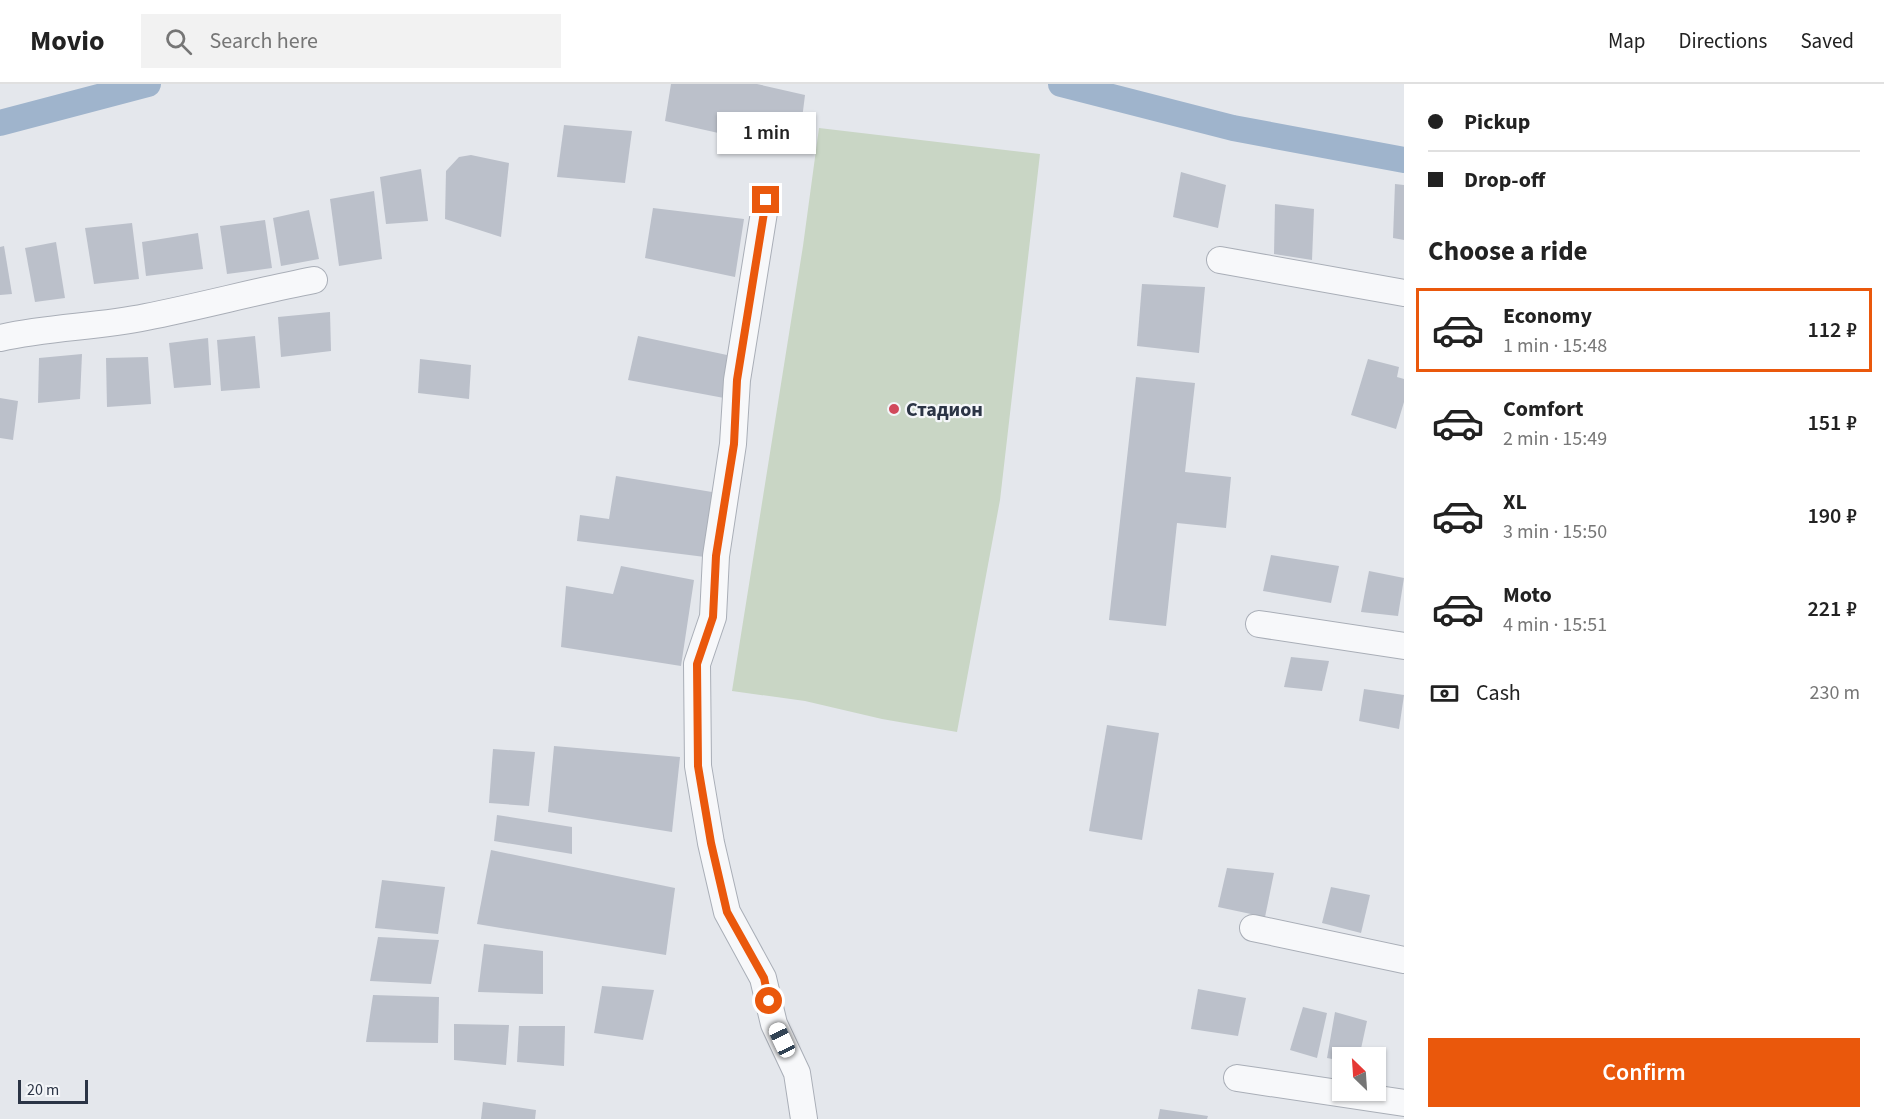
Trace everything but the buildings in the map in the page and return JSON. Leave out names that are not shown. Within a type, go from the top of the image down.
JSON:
[{"type":"street","points":[[766,200],[737,380],[734,444],[716,556],[713,617],[697,664],[698,766],[711,843],[727,912],[764,978],[774,1024],[797,1072],[804,1119]]},
{"type":"street","points":[[1220,260],[1404,292]]},
{"type":"street","points":[[0,338],[37,329],[145,318],[239,295],[314,280]]},
{"type":"street","points":[[1259,624],[1404,646]]},
{"type":"street","points":[[1253,928],[1404,960]]},
{"type":"street","points":[[1237,1078],[1404,1102]]},
{"type":"green space","name":"Стадион","points":[[819,128],[1040,154],[1000,500],[957,732],[882,719],[805,701],[732,691],[803,246]]},
{"type":"waterway","points":[[0,123],[148,84]]},
{"type":"waterway","points":[[1061,84],[1233,128],[1404,160]]},
{"type":"place","name":"Стадион","points":[[894,409]]},
{"type":"route","points":[[766,200],[737,380],[734,444],[716,556],[713,617],[697,664],[698,766],[711,843],[727,912],[764,978],[769,1001]]}]
